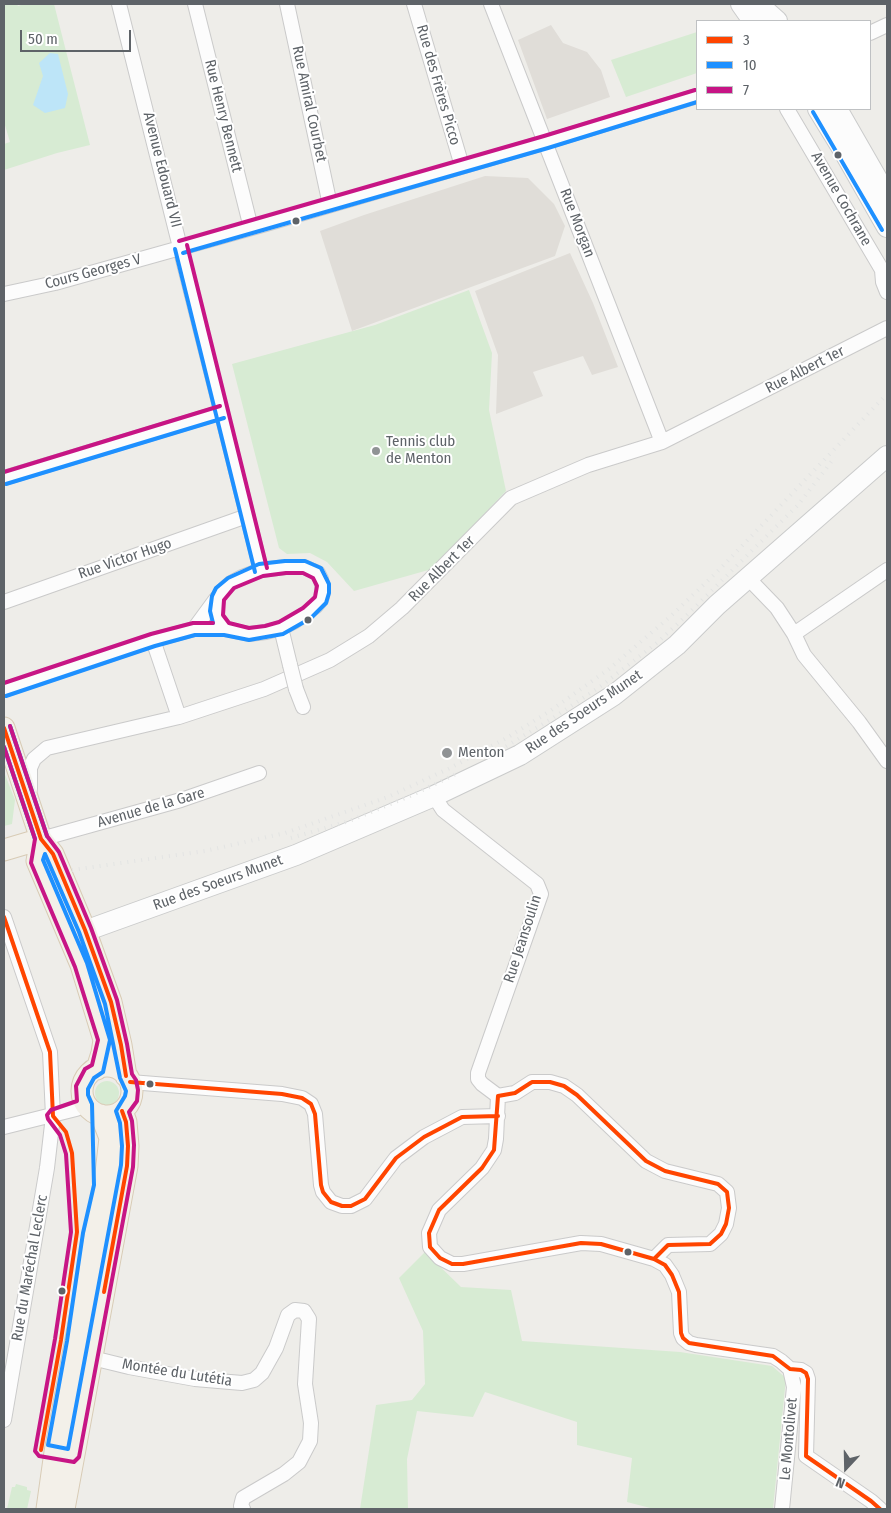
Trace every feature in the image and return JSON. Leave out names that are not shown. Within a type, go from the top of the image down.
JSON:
[{"type":"main road","points":[[754,8],[774,20]]},
{"type":"main road","points":[[819,110],[887,227]]},
{"type":"main road","points":[[839,110],[887,196]]},
{"type":"main road","name":"Rue des Soeurs Munet","points":[[77,933],[296,855],[434,796],[520,755],[614,695],[677,645],[717,605],[887,456]]},
{"type":"main road","points":[[4,728],[41,839],[37,861],[77,933],[111,1002],[132,1091],[131,1098],[122,1111],[116,1115],[93,1110]]},
{"type":"main road","points":[[4,850],[41,839]]},
{"type":"main road","points":[[77,933],[81,965],[104,1040],[97,1069]]},
{"type":"main road","points":[[64,1509],[110,1138],[82,1096],[82,1088],[90,1074],[97,1069],[105,1067],[120,1070],[128,1079]]},
{"type":"main road","points":[[47,1509],[56,1452],[82,1356],[127,1166],[126,1122],[122,1111]]},
{"type":"street","name":"Avenue Edouard VII","points":[[119,4],[261,570]]},
{"type":"street","name":"Rue Henry Bennett","points":[[195,4],[251,228]]},
{"type":"street","name":"Rue Amiral Courbet","points":[[287,4],[330,205]]},
{"type":"street","name":"Rue des Frères Picco","points":[[414,4],[462,166]]},
{"type":"street","name":"Rue Morgan","points":[[491,4],[662,442]]},
{"type":"street","points":[[871,33],[887,26]]},
{"type":"street","name":"Cours Georges V","points":[[4,294],[55,283],[251,228],[696,96]]},
{"type":"street","name":"Avenue Cochrane","points":[[789,110],[882,270],[883,282],[887,292]]},
{"type":"street","name":"Rue Albert 1er","points":[[32,812],[30,768],[34,759],[48,748],[179,717],[264,688],[330,660],[369,636],[402,608],[512,498],[588,465],[662,442],[887,328]]},
{"type":"street","points":[[4,478],[222,412]]},
{"type":"street","name":"Rue Victor Hugo","points":[[4,602],[247,516]]},
{"type":"street","points":[[4,690],[194,628],[249,634],[281,628],[296,621],[316,606],[321,600],[323,592],[322,579],[318,573],[304,567],[261,570],[231,583],[221,592],[194,628]]},
{"type":"street","points":[[794,634],[887,570]]},
{"type":"street","points":[[748,578],[777,608],[794,634],[804,655],[859,722],[887,761]]},
{"type":"street","points":[[218,598],[217,617],[225,630]]},
{"type":"street","points":[[281,628],[296,689],[303,707]]},
{"type":"street","points":[[153,640],[179,717]]},
{"type":"street","name":"Avenue de la Gare","points":[[41,839],[182,800],[259,773]]},
{"type":"street","name":"Rue Jeansoulin","points":[[434,796],[443,810],[538,884],[540,894],[478,1073],[478,1079],[482,1084],[498,1096]]},
{"type":"street","name":"Rue du Maréchal Leclerc","points":[[4,917],[50,1052],[53,1116],[47,1168],[4,1420]]},
{"type":"street","points":[[128,1079],[282,1094],[302,1098],[311,1104],[315,1114],[323,1192],[331,1202],[342,1206],[351,1206],[365,1199],[396,1158],[424,1137],[462,1117],[498,1116]]},
{"type":"street","points":[[654,1258],[668,1245],[710,1244],[721,1234],[726,1224],[730,1208],[727,1192],[718,1184],[665,1171],[646,1160],[577,1095],[564,1086],[550,1082],[532,1082],[515,1093],[498,1096],[494,1150],[482,1168],[440,1210],[429,1233],[430,1247],[440,1258],[452,1264],[463,1264],[581,1243],[601,1244],[654,1258],[665,1265],[672,1275],[678,1292],[681,1333],[689,1343],[773,1356],[781,1360],[790,1369],[802,1370],[806,1373],[808,1379],[806,1456],[880,1509]]},
{"type":"street","points":[[4,1128],[76,1109],[93,1110]]},
{"type":"street","name":"Montée du Lutétia","points":[[82,1356],[128,1367],[195,1379],[242,1383],[254,1380],[262,1374],[276,1348],[288,1315],[295,1310],[304,1311],[309,1319],[305,1384],[311,1423],[310,1441],[299,1462],[284,1474],[243,1498],[241,1506],[243,1509]]},
{"type":"street","name":"Le Montolivet","points":[[782,1509],[794,1387],[790,1369]]},
{"type":"shaded area","points":[[551,25],[563,43],[587,52],[601,70],[610,97],[547,119],[518,40]]},
{"type":"shaded area","points":[[485,176],[528,178],[554,204],[565,226],[555,256],[352,331],[320,231]]},
{"type":"shaded area","points":[[570,253],[593,303],[618,367],[592,375],[583,356],[533,372],[543,396],[496,414],[498,355],[475,291]]},
{"type":"green space","points":[[4,4],[17,4],[18,6],[24,4],[54,4],[90,145],[57,153],[4,170],[4,144],[10,142],[4,122]]},
{"type":"green space","points":[[696,32],[696,73],[626,97],[611,60]]},
{"type":"green space","name":"Tennis club de Menton","points":[[469,290],[492,353],[489,410],[506,491],[432,569],[354,591],[327,562],[310,553],[287,554],[279,548],[232,364],[375,325]]},
{"type":"green space","points":[[4,772],[15,800],[12,824],[4,826]]},
{"type":"green space","points":[[107,1081],[115,1085],[119,1093],[115,1101],[107,1105],[99,1101],[95,1093],[99,1085]]},
{"type":"green space","points":[[425,1252],[461,1287],[511,1290],[522,1341],[680,1352],[772,1366],[786,1378],[773,1509],[654,1509],[627,1502],[632,1458],[577,1445],[577,1422],[485,1392],[473,1417],[417,1411],[407,1459],[408,1509],[360,1509],[376,1405],[412,1400],[425,1384],[423,1331],[399,1278]]},
{"type":"green space","points":[[16,1484],[27,1487],[27,1490],[31,1491],[27,1509],[7,1509],[12,1487],[15,1487]]},
{"type":"water","points":[[50,53],[58,54],[68,94],[65,108],[45,113],[33,105],[43,76],[39,63]]},
{"type":"railway","points":[[58,872],[205,851],[285,833],[388,797],[450,768],[505,739],[550,711],[609,669],[672,615],[719,570],[887,394]]},
{"type":"railway","points":[[500,750],[601,686],[658,642],[798,505],[835,457]]},
{"type":"railway","points":[[291,838],[349,821],[410,796],[456,774]]},
{"type":"transit line","name":"7","points":[[179,241],[544,136],[695,90]]},
{"type":"transit line","name":"10","points":[[183,253],[548,148],[696,102]]},
{"type":"transit line","name":"10","points":[[813,112],[882,230]]},
{"type":"transit line","name":"7","points":[[187,245],[267,568]]},
{"type":"transit line","name":"10","points":[[175,249],[255,572]]},
{"type":"transit line","name":"7","points":[[4,472],[220,406]]},
{"type":"transit line","name":"10","points":[[6,484],[224,418]]},
{"type":"transit line","name":"10","points":[[6,696],[155,646],[195,635],[224,635],[249,640],[283,634],[311,618],[326,603],[329,584],[321,568],[305,561],[259,564]]},
{"type":"transit line","name":"10","points":[[213,623],[210,611],[212,596],[216,588],[228,578],[259,564]]},
{"type":"transit line","name":"7","points":[[286,573],[303,573],[313,578],[317,586],[315,597],[303,608],[279,622],[249,628],[229,623],[223,615],[224,600],[234,588],[263,576],[286,573]]},
{"type":"transit line","name":"7","points":[[4,683],[151,634],[193,623],[213,623]]},
{"type":"transit line","name":"10","points":[[10,726],[47,836]]},
{"type":"transit line","name":"7","points":[[4,747],[35,839],[31,863],[75,967],[98,1040],[92,1065],[85,1069],[76,1086],[77,1101],[51,1110],[47,1115],[60,1135],[66,1154],[71,1232],[55,1339],[35,1451],[39,1456],[74,1462],[79,1457],[133,1167],[134,1145],[132,1121],[129,1112],[137,1101],[138,1090],[136,1080],[132,1074],[117,1000],[91,928],[59,852],[47,836],[10,726]]},
{"type":"transit line","name":"3","points":[[4,728],[41,839],[53,854],[85,930],[111,1002],[126,1076]]},
{"type":"transit line","name":"10","points":[[4,747],[35,839]]},
{"type":"transit line","name":"10","points":[[45,854],[79,932],[105,1004],[120,1078],[126,1091],[116,1111],[120,1123],[121,1165],[68,1449],[48,1445],[67,1341],[83,1233],[94,1185],[92,1104],[88,1095],[88,1089],[94,1078],[103,1072],[110,1040],[87,963],[43,860],[45,854]]},
{"type":"transit line","name":"3","points":[[4,917],[50,1052],[53,1116],[66,1132],[72,1153],[77,1232],[61,1340],[41,1450]]},
{"type":"transit line","name":"3","points":[[130,1082],[282,1094],[302,1098],[311,1104],[315,1114],[323,1192],[331,1202],[342,1206],[351,1206],[365,1199],[396,1158],[424,1137],[462,1117],[498,1116]]},
{"type":"transit line","name":"3","points":[[532,1082],[550,1082],[564,1086],[577,1095],[646,1161],[665,1171],[718,1184],[727,1192],[729,1208],[726,1224],[721,1234],[710,1244],[668,1245],[654,1259],[601,1244],[581,1243],[463,1264],[452,1264],[440,1258],[430,1247],[429,1233],[439,1210],[482,1168],[494,1150],[498,1096],[515,1093],[532,1082]]},
{"type":"transit line","name":"3","points":[[104,1292],[127,1166],[126,1122],[122,1111]]},
{"type":"transit line","name":"3","points":[[654,1259],[665,1265],[672,1275],[679,1292],[681,1333],[683,1338],[689,1343],[773,1356],[790,1369]]},
{"type":"transit line","name":"3","points":[[790,1369],[801,1370],[806,1373],[808,1379],[806,1456],[880,1509]]},
{"type":"place","name":"Tennis club de Menton","points":[[376,451]]},
{"type":"place","name":"Menton","points":[[447,753]]}]
